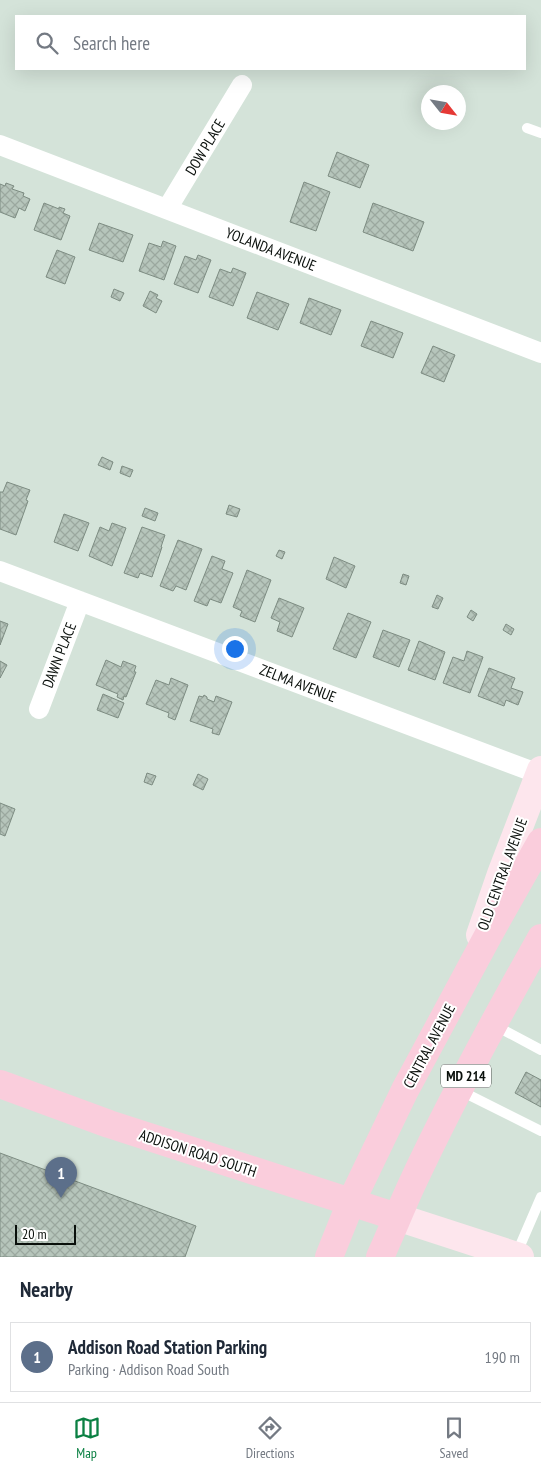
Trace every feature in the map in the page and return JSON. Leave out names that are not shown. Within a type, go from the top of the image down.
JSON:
[{"type":"main road","name":"OLD CENTRAL AVENUE","points":[[465,979],[501,874],[540,772]]},
{"type":"main road","name":"CENTRAL AVENUE","points":[[329,1257],[351,1202],[405,1090],[541,842]]},
{"type":"main road","name":"MD 214","points":[[380,1257],[428,1150],[493,1024],[541,938]]},
{"type":"main road","name":"ADDISON ROAD SOUTH","points":[[0,1084],[109,1124],[397,1217]]},
{"type":"main road","points":[[397,1217],[484,1252],[518,1256]]},
{"type":"street","name":"DOW PLACE","points":[[167,209],[242,85]]},
{"type":"street","name":"YOLANDA AVENUE","points":[[0,145],[541,352]]},
{"type":"street","name":"ZELMA AVENUE","points":[[0,571],[540,772]]},
{"type":"street","name":"DAWN PLACE","points":[[38,709],[80,600]]},
{"type":"lane","points":[[527,128],[541,133]]},
{"type":"lane","points":[[510,993],[537,966]]},
{"type":"lane","points":[[493,1024],[541,1050]]},
{"type":"lane","points":[[459,1090],[541,1131]]},
{"type":"lane","points":[[518,1256],[541,1197]]},
{"type":"building","points":[[337,152],[369,165],[360,188],[328,176]]},
{"type":"building","points":[[304,182],[330,192],[316,231],[290,222]]},
{"type":"building","points":[[6,183],[14,186],[12,189],[24,193],[23,196],[30,199],[25,211],[19,208],[15,218],[0,212],[0,184],[5,186]]},
{"type":"building","points":[[44,203],[59,209],[59,207],[65,209],[63,213],[70,216],[61,240],[34,230]]},
{"type":"building","points":[[373,203],[424,222],[413,251],[363,232]]},
{"type":"building","points":[[99,223],[133,235],[123,262],[89,250]]},
{"type":"building","points":[[163,241],[176,246],[164,280],[139,271],[149,243],[161,247]]},
{"type":"building","points":[[57,250],[75,257],[65,284],[46,277]]},
{"type":"building","points":[[198,255],[211,260],[198,293],[174,284],[185,256],[196,260]]},
{"type":"building","points":[[233,268],[246,273],[233,306],[209,297],[220,269],[231,273]]},
{"type":"building","points":[[114,289],[124,293],[120,301],[111,297]]},
{"type":"building","points":[[150,291],[158,295],[156,298],[162,301],[156,313],[143,306]]},
{"type":"building","points":[[257,292],[289,304],[278,330],[247,318]]},
{"type":"building","points":[[309,298],[341,310],[331,335],[300,323]]},
{"type":"building","points":[[371,321],[403,333],[393,358],[361,346]]},
{"type":"building","points":[[433,346],[455,355],[444,382],[421,373]]},
{"type":"building","points":[[102,457],[113,462],[110,470],[98,465]]},
{"type":"building","points":[[122,466],[133,470],[130,477],[120,473]]},
{"type":"building","points":[[7,482],[30,490],[16,535],[0,529],[0,492],[3,492]]},
{"type":"building","points":[[229,505],[240,509],[237,517],[226,514]]},
{"type":"building","points":[[145,508],[158,513],[155,521],[142,516]]},
{"type":"building","points":[[64,514],[89,523],[78,551],[54,542]]},
{"type":"building","points":[[112,523],[126,528],[112,566],[89,556],[100,527],[109,531]]},
{"type":"building","points":[[142,527],[165,535],[152,577],[140,573],[138,578],[124,573]]},
{"type":"building","points":[[178,540],[202,549],[186,590],[176,586],[173,591],[160,586]]},
{"type":"building","points":[[279,550],[285,552],[282,559],[276,556]]},
{"type":"building","points":[[212,556],[225,561],[222,569],[233,573],[221,603],[210,599],[207,606],[194,601]]},
{"type":"building","points":[[334,557],[355,566],[346,588],[326,579]]},
{"type":"building","points":[[247,570],[271,580],[255,622],[240,616],[242,611],[233,607]]},
{"type":"building","points":[[403,574],[409,576],[406,585],[400,583]]},
{"type":"building","points":[[437,595],[443,598],[438,609],[432,607]]},
{"type":"building","points":[[279,598],[304,608],[292,637],[277,631],[280,622],[271,618]]},
{"type":"building","points":[[471,610],[477,614],[473,621],[467,617]]},
{"type":"building","points":[[348,613],[371,622],[356,658],[333,649]]},
{"type":"building","points":[[0,621],[8,624],[0,645]]},
{"type":"building","points":[[506,624],[514,629],[511,635],[503,630]]},
{"type":"building","points":[[383,630],[410,640],[399,667],[373,657]]},
{"type":"building","points":[[419,641],[445,652],[435,680],[408,670]]},
{"type":"building","points":[[467,651],[483,657],[470,693],[443,683],[453,657],[464,661]]},
{"type":"building","points":[[106,660],[121,667],[123,661],[136,666],[134,672],[136,672],[123,700],[117,697],[118,694],[96,685]]},
{"type":"building","points":[[0,661],[7,665],[0,678]]},
{"type":"building","points":[[489,668],[515,678],[511,688],[523,692],[518,705],[506,700],[504,706],[478,696]]},
{"type":"building","points":[[171,678],[188,685],[175,720],[168,717],[169,713],[146,704],[156,680],[169,685]]},
{"type":"building","points":[[103,694],[124,703],[118,718],[97,710]]},
{"type":"building","points":[[204,695],[207,699],[214,702],[216,696],[232,702],[219,735],[212,733],[213,729],[190,721],[199,696],[203,697]]},
{"type":"building","points":[[147,773],[156,776],[152,785],[144,782]]},
{"type":"building","points":[[198,774],[208,779],[203,790],[193,785]]},
{"type":"building","points":[[0,803],[15,809],[5,836],[0,834]]},
{"type":"building","points":[[526,1072],[541,1080],[541,1107],[515,1093]]},
{"type":"building","points":[[0,1153],[196,1226],[185,1257],[0,1257]]},
{"type":"place","name":"Addison Road Station Parking","points":[[61,1198]]}]
